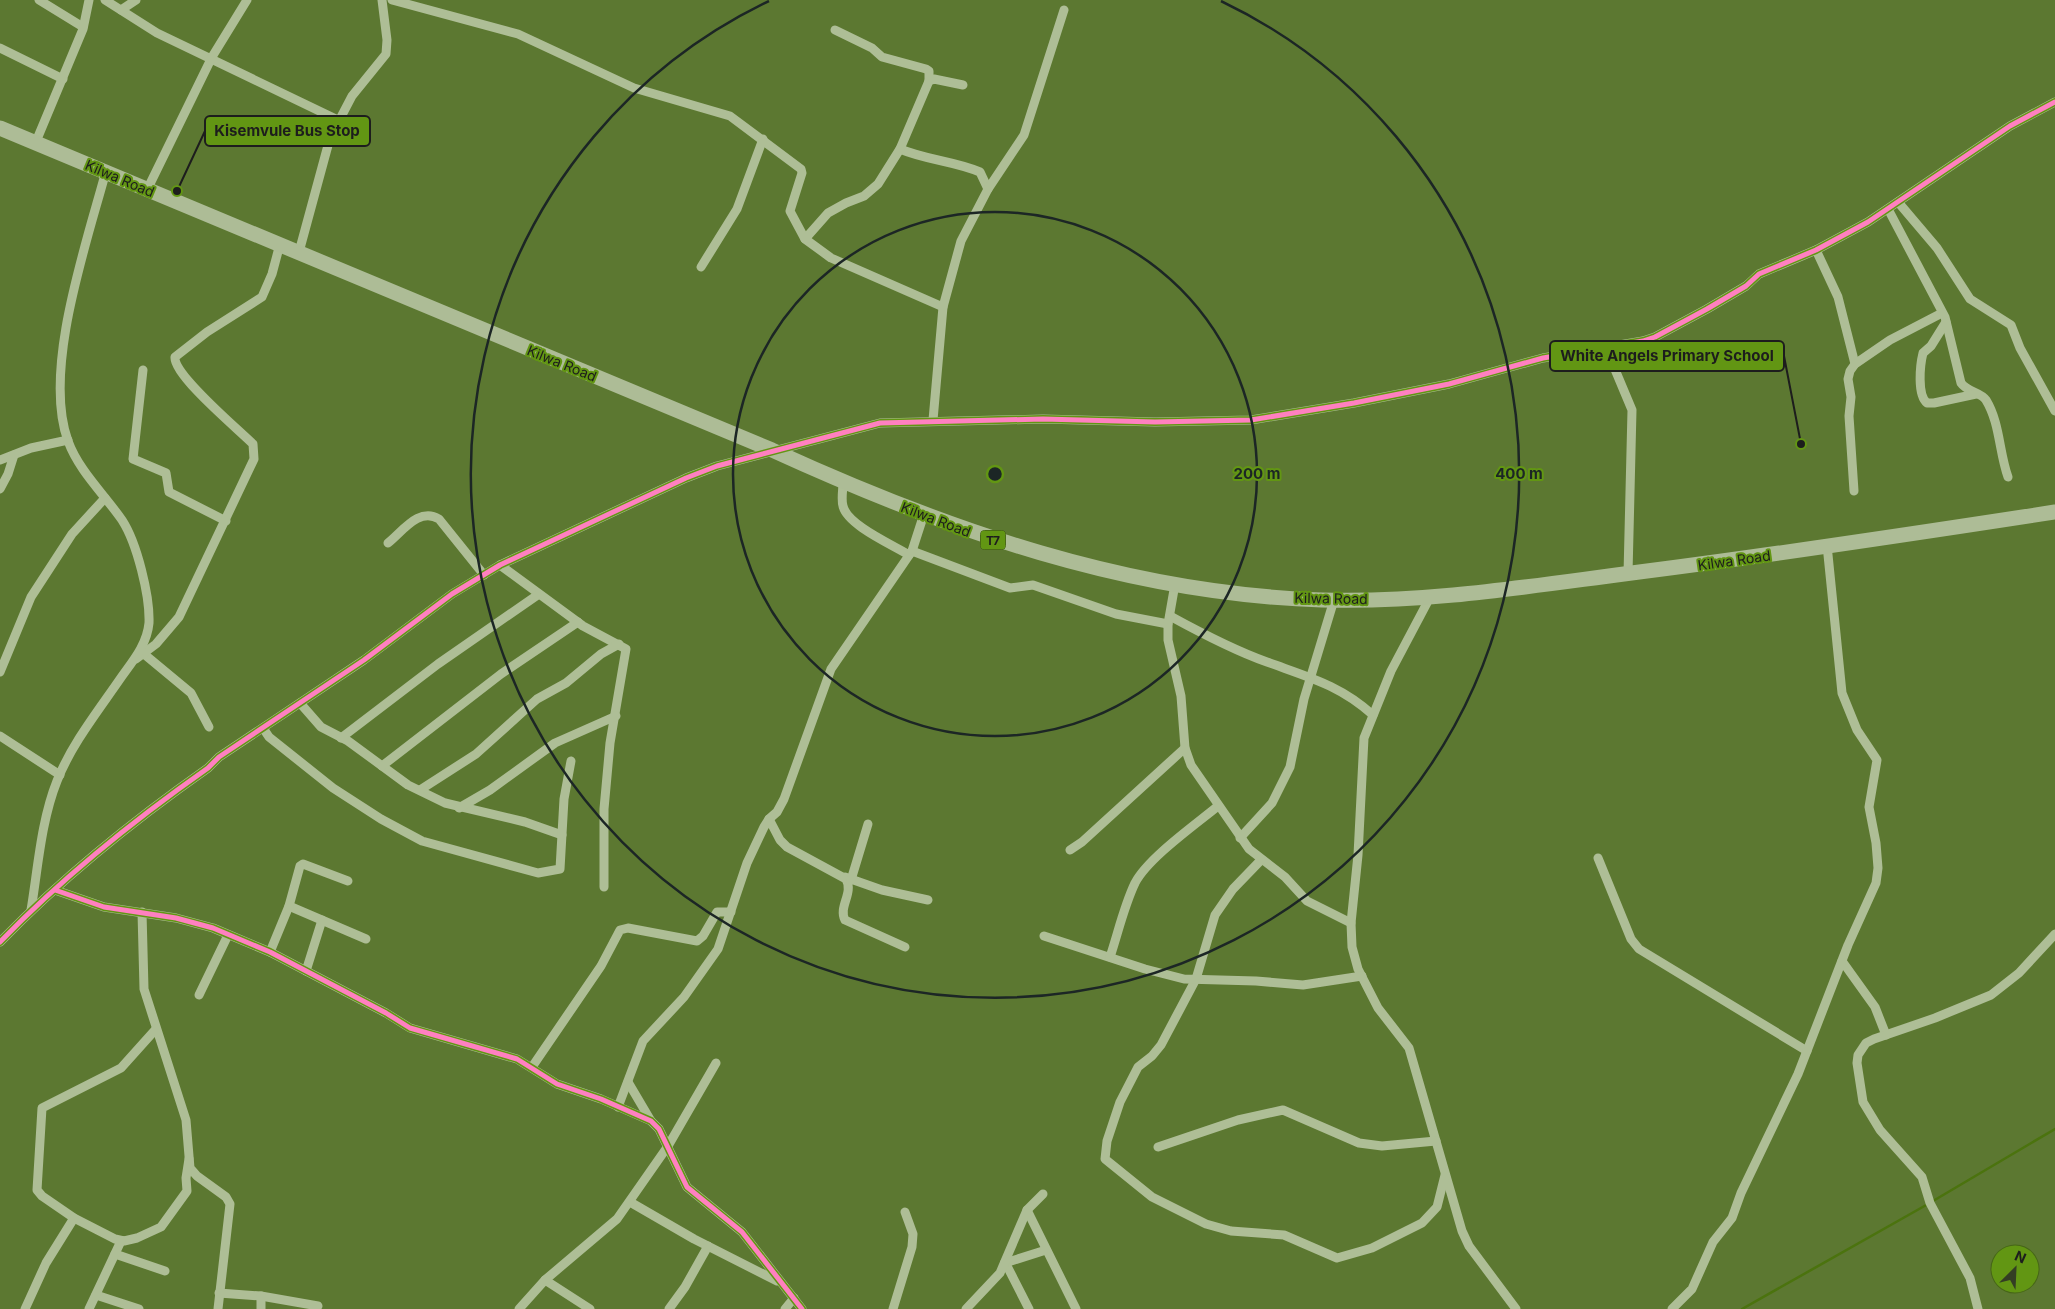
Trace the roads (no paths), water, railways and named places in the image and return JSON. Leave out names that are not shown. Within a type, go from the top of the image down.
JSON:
[{"type":"highway","name":"Kilwa Road","points":[[0,128],[772,450],[844,483],[924,514],[1037,553],[1175,584],[1271,596],[1334,600],[1427,598],[1499,592],[1730,562],[1827,545],[2055,512]]},
{"type":"street","points":[[39,0],[83,27]]},
{"type":"street","points":[[35,144],[83,27],[89,0]]},
{"type":"street","points":[[105,0],[157,33],[338,120]]},
{"type":"street","points":[[121,10],[136,0]]},
{"type":"street","points":[[147,190],[211,60],[247,0]]},
{"type":"street","points":[[299,252],[330,138],[352,96],[386,54],[387,40],[382,0]]},
{"type":"street","points":[[392,0],[424,4],[518,34],[634,88],[730,116],[764,139],[801,168],[802,173],[790,211],[805,238],[841,264],[943,307]]},
{"type":"street","points":[[933,420],[943,307],[961,241],[988,190],[1024,135],[1064,10]]},
{"type":"street","points":[[805,238],[828,213],[875,188],[900,149],[929,81],[929,71],[926,69],[882,56],[872,48],[834,30]]},
{"type":"street","points":[[0,48],[63,79]]},
{"type":"street","points":[[929,81],[934,79],[963,84]]},
{"type":"street","points":[[0,942],[31,910],[106,843],[208,768],[219,757],[364,660],[452,594],[500,565],[686,478],[717,466],[772,450],[880,423],[933,420],[1043,419],[1155,422],[1250,420],[1363,402],[1449,384],[1543,358],[1606,348],[1655,337],[1746,286],[1759,274],[1816,250],[1888,209],[2010,126],[2055,102]]},
{"type":"street","points":[[701,267],[737,209],[764,139]]},
{"type":"street","points":[[900,149],[919,156],[954,163],[978,171],[984,178],[988,190]]},
{"type":"street","points":[[31,910],[46,821],[60,775],[83,736],[135,660],[148,632],[146,599],[132,540],[122,520],[80,464],[68,440],[62,408],[62,361],[66,323],[106,171]]},
{"type":"street","points":[[1898,202],[1937,248],[1970,299],[2011,325],[2020,348],[2055,411]]},
{"type":"street","points":[[1888,209],[1944,317],[1961,383],[1967,390],[1985,398],[1992,415],[2008,477]]},
{"type":"street","points":[[135,660],[156,644],[179,617],[254,459],[253,444],[201,396],[177,369],[175,359],[207,332],[262,297],[272,274],[280,244]]},
{"type":"street","points":[[1816,250],[1838,297],[1855,364]]},
{"type":"street","points":[[1854,491],[1848,416],[1851,396],[1848,379],[1850,371],[1855,364],[1908,330],[1944,317]]},
{"type":"street","points":[[1944,317],[1931,346],[1923,353],[1919,371],[1923,399],[1927,403],[1934,403],[1976,394]]},
{"type":"street","points":[[1606,348],[1632,410],[1628,574]]},
{"type":"street","points":[[143,370],[133,459],[166,473],[169,492],[226,521]]},
{"type":"street","points":[[0,460],[31,448],[68,440]]},
{"type":"street","points":[[0,489],[8,474],[14,455]]},
{"type":"street","points":[[844,483],[842,507],[849,516],[862,528],[910,553],[1010,588],[1033,585],[1116,614],[1169,620],[1238,651],[1310,676],[1361,703],[1372,715]]},
{"type":"street","points":[[0,672],[31,597],[72,534],[105,498]]},
{"type":"street","points":[[388,544],[419,516],[431,514],[439,519],[484,575]]},
{"type":"street","points":[[618,1107],[644,1042],[684,997],[718,949],[747,863],[769,819],[777,812],[784,799],[831,669],[910,553],[924,514]]},
{"type":"street","points":[[1672,1309],[1692,1289],[1717,1235],[1731,1221],[1741,1193],[1787,1100],[1842,961],[1876,883],[1876,842],[1869,807],[1877,762],[1854,724],[1842,693],[1827,545]]},
{"type":"street","points":[[500,565],[578,622],[624,647],[627,652],[610,743],[604,809],[604,887]]},
{"type":"street","points":[[1175,584],[1169,620],[1171,658],[1180,696],[1185,748],[1191,764],[1240,838],[1261,860],[1285,877],[1307,901],[1334,917],[1351,924]]},
{"type":"street","points":[[341,738],[438,664],[539,594]]},
{"type":"street","points":[[1427,598],[1427,603],[1391,672],[1364,738],[1358,855],[1351,924],[1354,958],[1378,1008],[1409,1048],[1468,1246],[1516,1309]]},
{"type":"street","points":[[1240,838],[1272,803],[1290,766],[1310,676],[1334,600]]},
{"type":"street","points":[[382,766],[501,674],[578,622]]},
{"type":"street","points":[[420,790],[476,754],[537,699],[566,683],[601,654],[619,644]]},
{"type":"street","points":[[144,654],[191,693],[209,727]]},
{"type":"street","points":[[300,703],[321,727],[420,790],[459,808],[526,822],[562,835]]},
{"type":"street","points":[[459,808],[490,790],[555,744],[616,716]]},
{"type":"street","points":[[263,728],[269,737],[333,788],[381,819],[434,846],[542,873],[560,869],[564,799],[571,761]]},
{"type":"street","points":[[0,736],[60,775]]},
{"type":"street","points":[[1070,850],[1082,842],[1185,748]]},
{"type":"street","points":[[1110,957],[1124,913],[1140,877],[1175,842],[1218,806]]},
{"type":"street","points":[[769,819],[780,840],[787,847],[848,879],[928,900]]},
{"type":"street","points":[[868,824],[848,879],[849,891],[843,912],[845,920],[905,947]]},
{"type":"street","points":[[1598,858],[1631,939],[1639,950],[1807,1051]]},
{"type":"street","points":[[1261,860],[1233,889],[1215,915],[1196,979],[1161,1045],[1152,1056],[1138,1067],[1120,1102],[1109,1134],[1105,1157],[1120,1173],[1152,1197],[1206,1224],[1231,1231],[1289,1236],[1337,1258],[1372,1248],[1422,1223],[1437,1207],[1445,1172]]},
{"type":"street","points":[[270,952],[289,906],[302,864],[348,882]]},
{"type":"street","points":[[55,890],[104,907],[176,918],[213,928],[270,952],[386,1012],[410,1028],[488,1049],[517,1059],[557,1084],[651,1121]]},
{"type":"street","points":[[289,906],[366,939]]},
{"type":"street","points":[[142,912],[142,979],[156,1029],[186,1120],[187,1191],[167,1221],[149,1234],[121,1241],[74,1218],[42,1196],[38,1190],[42,1108],[121,1068],[156,1029]]},
{"type":"street","points":[[532,1067],[597,971],[620,930],[628,928],[697,941],[703,936],[717,912],[731,912]]},
{"type":"street","points":[[306,971],[322,920]]},
{"type":"street","points":[[1978,1309],[1970,1278],[1930,1203],[1922,1177],[1880,1130],[1863,1102],[1857,1063],[1858,1053],[1866,1043],[1991,995],[2019,973],[2055,934]]},
{"type":"street","points":[[199,995],[228,935]]},
{"type":"street","points":[[1044,936],[1184,979],[1302,985],[1362,976]]},
{"type":"street","points":[[1842,961],[1875,1007],[1886,1036]]},
{"type":"street","points":[[519,1309],[545,1280],[617,1219],[668,1146],[716,1063]]},
{"type":"street","points":[[628,1082],[651,1121],[659,1129],[687,1187],[742,1232],[779,1282],[802,1309]]},
{"type":"street","points":[[1158,1147],[1238,1120],[1283,1110],[1359,1143],[1382,1146],[1436,1142]]},
{"type":"street","points":[[188,1159],[192,1172],[226,1197],[230,1204],[218,1309]]},
{"type":"street","points":[[966,1309],[991,1284],[1005,1263],[1028,1210],[1043,1194]]},
{"type":"street","points":[[630,1202],[708,1246],[779,1282]]},
{"type":"street","points":[[1028,1210],[1076,1309]]},
{"type":"street","points":[[893,1309],[912,1247],[913,1234],[905,1212]]},
{"type":"street","points":[[25,1309],[46,1263],[74,1218]]},
{"type":"street","points":[[89,1309],[121,1241]]},
{"type":"street","points":[[669,1309],[685,1288],[708,1246]]},
{"type":"street","points":[[1005,1263],[1046,1250]]},
{"type":"street","points":[[115,1254],[165,1271]]},
{"type":"street","points":[[1005,1263],[1029,1309]]},
{"type":"street","points":[[545,1280],[590,1309]]},
{"type":"street","points":[[219,1294],[261,1296],[318,1306]]},
{"type":"street","points":[[96,1295],[139,1309]]},
{"type":"street","points":[[261,1296],[261,1309]]},
{"type":"street","points":[[785,1309],[794,1298]]},
{"type":"waterway","points":[[1933,1201],[2055,1129]]},
{"type":"waterway","points":[[1742,1309],[1928,1204]]},
{"type":"place","name":"Kisemvule Bus Stop","points":[[177,191]]},
{"type":"place","name":"White Angels Primary School","points":[[1801,444]]}]
